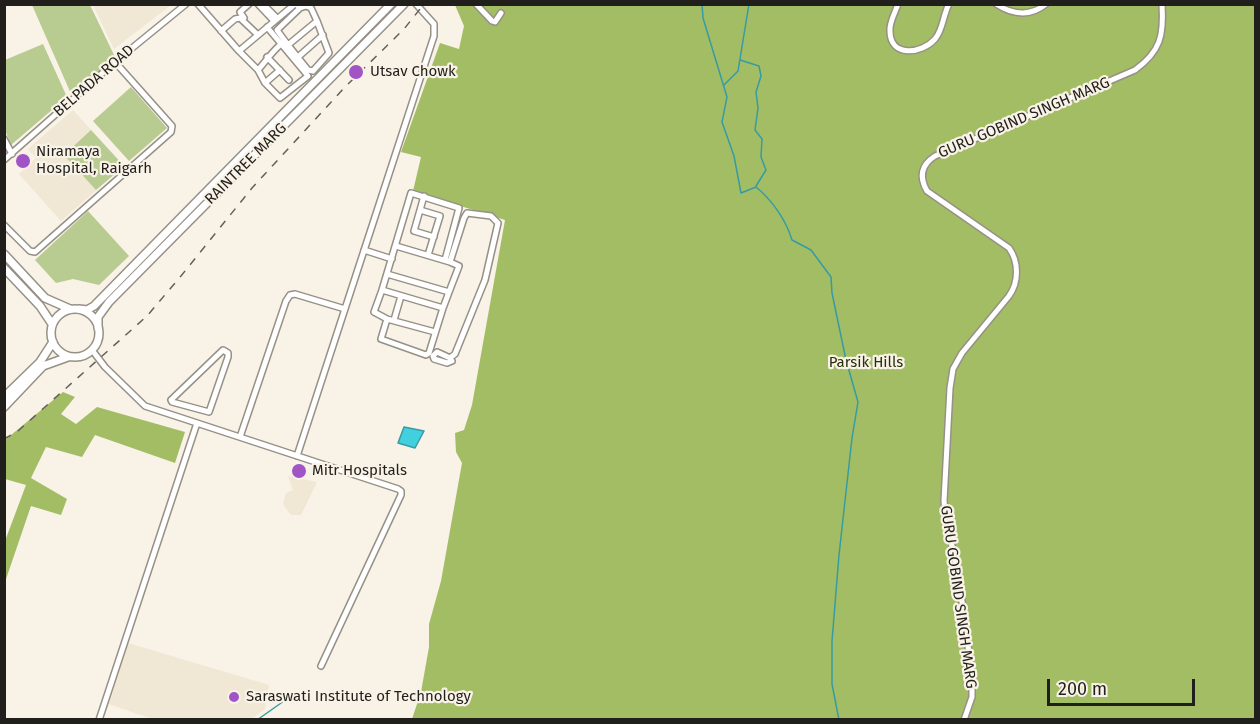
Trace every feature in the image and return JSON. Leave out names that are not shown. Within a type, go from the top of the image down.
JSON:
[{"type":"main road","name":"RAINTREE MARG","points":[[79,309],[87,310],[94,306],[391,4]]},
{"type":"main road","name":"RAINTREE MARG","points":[[98,328],[98,317],[109,302],[404,4]]},
{"type":"main road","points":[[4,254],[45,298],[70,309],[79,309],[91,316],[98,328],[97,342],[92,350],[80,356],[58,359],[43,366],[4,407]]},
{"type":"main road","points":[[4,268],[40,306],[52,324]]},
{"type":"main road","points":[[70,309],[57,316],[52,324],[51,333],[58,350],[70,356]]},
{"type":"main road","points":[[4,397],[40,362],[53,342]]},
{"type":"street","name":"BELPADA ROAD","points":[[4,159],[115,62],[186,4]]},
{"type":"street","points":[[198,4],[238,51],[258,70],[265,83],[280,98],[308,76],[280,45],[281,42],[263,4]]},
{"type":"street","points":[[249,4],[240,13],[258,34]]},
{"type":"street","points":[[238,51],[272,22],[297,6],[306,6],[311,8],[329,52],[313,71],[308,70],[277,31],[278,29],[272,22],[258,4]]},
{"type":"street","points":[[297,456],[435,32],[433,22],[416,4]]},
{"type":"street","points":[[476,4],[492,21],[495,22],[501,13]]},
{"type":"street","points":[[898,4],[890,26],[891,40],[898,47],[912,52],[926,47],[939,34],[949,4]]},
{"type":"street","points":[[996,4],[1010,12],[1022,14],[1032,12],[1046,4]]},
{"type":"street","name":"GURU GOBIND SINGH MARG","points":[[964,720],[972,697],[972,675],[958,572],[944,501],[950,388],[953,369],[962,353],[1010,296],[1016,286],[1017,273],[1015,259],[1009,248],[927,191],[921,179],[922,170],[928,160],[935,156],[1140,66],[1155,51],[1160,41],[1163,27],[1162,4]]},
{"type":"street","points":[[278,29],[297,6]]},
{"type":"street","points":[[221,31],[235,19],[240,18],[258,34]]},
{"type":"street","points":[[288,45],[317,21]]},
{"type":"street","points":[[298,57],[323,35]]},
{"type":"street","points":[[258,70],[267,57],[280,45]]},
{"type":"street","points":[[267,57],[289,80]]},
{"type":"street","points":[[4,225],[30,251],[35,252],[171,132],[172,126],[115,62]]},
{"type":"street","points":[[265,83],[280,70]]},
{"type":"street","points":[[4,140],[12,154]]},
{"type":"street","points":[[435,332],[374,312],[410,195],[413,193],[459,208],[448,261]]},
{"type":"street","points":[[423,196],[414,231],[434,237]]},
{"type":"street","points":[[420,210],[440,216],[428,255]]},
{"type":"street","points":[[448,261],[468,213],[494,218],[498,224],[485,279],[455,354],[450,358],[437,352],[433,356],[434,359],[447,363],[452,361]]},
{"type":"street","points":[[396,246],[459,266],[429,353],[426,355],[381,339],[401,296]]},
{"type":"street","points":[[364,250],[392,259]]},
{"type":"street","points":[[387,274],[449,292]]},
{"type":"street","points":[[382,290],[443,308]]},
{"type":"street","points":[[240,437],[290,295],[295,294],[345,309]]},
{"type":"street","points":[[92,350],[105,368],[140,403],[401,491],[321,666]]},
{"type":"street","points":[[222,350],[228,355],[220,378],[209,412],[171,400],[222,350]]},
{"type":"street","points":[[99,720],[197,423]]},
{"type":"shaded area","points":[[93,5],[171,5],[114,49]]},
{"type":"shaded area","points":[[73,110],[124,166],[61,221],[19,174],[36,158],[28,149]]},
{"type":"shaded area","points":[[288,476],[317,482],[301,515],[291,515],[283,504],[286,493],[293,490]]},
{"type":"shaded area","points":[[128,643],[269,685],[265,709],[252,719],[155,720],[109,704]]},
{"type":"green space","points":[[32,5],[90,5],[115,57],[72,96]]},
{"type":"green space","name":"Parsik Hills","points":[[455,5],[1255,5],[1255,719],[412,719],[421,692],[429,647],[429,624],[441,581],[462,463],[456,452],[455,433],[464,430],[472,405],[505,220],[413,191],[421,157],[401,152],[440,43],[459,49],[464,26]]},
{"type":"green space","points":[[43,44],[67,97],[11,145],[5,130],[5,60]]},
{"type":"green space","points":[[131,87],[167,128],[129,161],[93,121]]},
{"type":"green space","points":[[91,130],[124,166],[96,190],[64,155]]},
{"type":"green space","points":[[88,211],[129,256],[99,285],[73,279],[56,283],[35,260]]},
{"type":"green space","points":[[63,392],[75,397],[61,414],[76,424],[97,407],[185,432],[175,463],[95,435],[82,457],[46,447],[31,478],[67,499],[61,515],[31,506],[5,582],[5,541],[26,485],[5,479],[5,440]]},
{"type":"water","points":[[404,427],[424,431],[415,448],[398,443]]},
{"type":"waterway","points":[[702,4],[703,18],[727,97],[722,122],[734,156],[741,193],[756,187],[762,192],[782,218],[792,240],[811,250],[831,277],[832,293],[846,360],[858,402],[839,555],[832,641],[832,684],[839,720]]},
{"type":"waterway","points":[[724,85],[738,71],[749,4]]},
{"type":"waterway","points":[[740,60],[759,66],[761,76],[756,92],[758,108],[755,130],[762,139],[761,157],[766,170],[756,186]]},
{"type":"waterway","points":[[257,720],[291,696]]},
{"type":"railway","points":[[4,439],[18,431],[147,316],[252,188],[345,87],[404,29],[424,4]]},
{"type":"place","name":"Utsav Chowk","points":[[356,72]]},
{"type":"place","name":"Niramaya Hospital, Raigarh","points":[[23,161]]},
{"type":"place","name":"Mitr Hospitals","points":[[299,471]]},
{"type":"place","name":"Saraswati Institute of Technology","points":[[234,697]]}]
